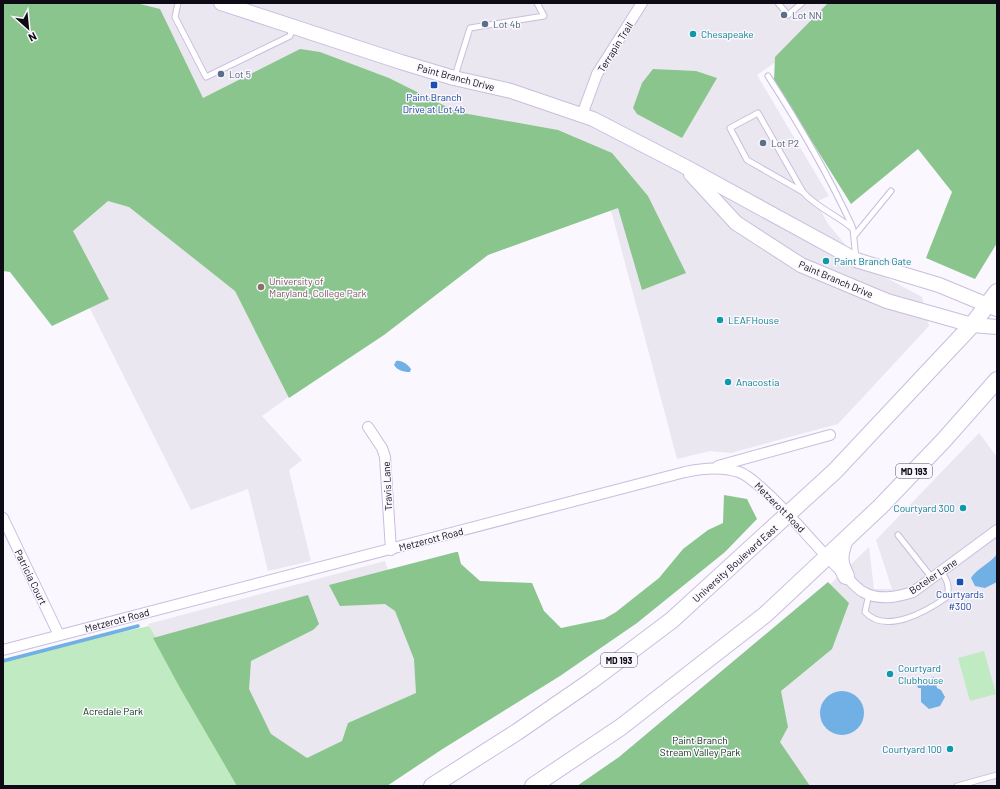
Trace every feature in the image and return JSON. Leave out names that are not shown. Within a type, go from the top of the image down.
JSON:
[{"type":"main road","name":"University Boulevard East","points":[[432,786],[517,732],[591,681],[672,620],[834,471],[892,412],[994,302]]},
{"type":"main road","name":"MD 193","points":[[532,786],[620,727],[766,614],[844,542],[944,440],[997,380]]},
{"type":"main road","points":[[844,542],[840,554],[840,564],[846,576]]},
{"type":"street","name":"Paint Branch Drive","points":[[221,3],[454,78],[511,91],[582,115],[684,166],[856,260],[994,302]]},
{"type":"street","name":"Terrapin Trail","points":[[582,115],[597,74],[642,3]]},
{"type":"street","name":"Paint Branch Drive","points":[[684,166],[736,223],[801,265],[887,301],[972,325],[997,327]]},
{"type":"street","name":"Travis Lane","points":[[368,427],[378,440],[385,457],[390,550]]},
{"type":"street","points":[[714,468],[830,435]]},
{"type":"street","name":"Metzerott Road","points":[[3,650],[685,472],[714,468],[739,472],[746,476],[789,514],[827,558]]},
{"type":"street","name":"Patricia Court","points":[[3,518],[59,635]]},
{"type":"street","name":"Boteler Lane","points":[[827,558],[863,592],[883,598],[898,597],[913,592],[997,531]]},
{"type":"lane","points":[[178,3],[175,16],[206,78],[290,36],[293,26]]},
{"type":"lane","points":[[454,78],[470,28],[544,16],[537,3]]},
{"type":"lane","points":[[778,3],[788,15],[802,3]]},
{"type":"lane","points":[[768,76],[833,187],[855,235],[856,260]]},
{"type":"lane","points":[[802,192],[747,160],[730,128],[758,113],[802,192],[811,202],[842,219],[853,229]]},
{"type":"lane","points":[[855,235],[891,191]]},
{"type":"lane","points":[[869,594],[865,612],[871,618],[882,622],[896,621],[913,617],[930,609],[947,597],[949,589],[946,579],[937,574],[898,535]]},
{"type":"lane","points":[[957,786],[997,775]]},
{"type":"shaded area","name":"University of Maryland, College Park","points":[[3,3],[862,3],[757,75],[829,196],[816,202],[828,224],[849,249],[867,265],[883,276],[922,297],[929,326],[838,424],[731,453],[710,451],[677,459],[612,214],[595,178],[262,416],[302,460],[289,470],[311,561],[268,571],[248,489],[191,510],[46,221]]},
{"type":"shaded area","points":[[979,433],[997,457],[997,786],[716,786],[804,609],[869,547],[874,589],[892,589],[876,540]]},
{"type":"shaded area","points":[[385,561],[451,741],[248,786],[148,624]]},
{"type":"green space","points":[[3,3],[136,3],[160,9],[203,98],[300,49],[320,52],[389,78],[457,112],[558,130],[612,153],[648,196],[686,273],[642,290],[618,208],[488,255],[384,335],[289,398],[235,291],[129,207],[108,201],[73,231],[109,299],[52,326],[10,272],[3,271]]},
{"type":"green space","points":[[828,3],[997,3],[997,243],[975,279],[926,258],[952,192],[918,149],[851,204],[774,81],[775,57]]},
{"type":"green space","points":[[653,69],[696,71],[717,78],[682,138],[637,114],[633,108],[642,83]]},
{"type":"green space","points":[[724,495],[747,499],[757,519],[725,552],[637,623],[560,676],[441,750],[387,786],[237,786],[153,638],[308,595],[319,624],[313,630],[251,661],[249,689],[271,734],[307,758],[342,741],[348,723],[416,693],[414,659],[395,611],[385,604],[340,606],[329,585],[458,552],[461,564],[480,581],[532,583],[544,611],[561,628],[604,619],[616,612],[659,578],[683,549],[708,530],[723,523]]},
{"type":"green space","name":"Paint Branch Stream Valley Park","points":[[828,582],[849,603],[832,649],[781,691],[788,727],[780,742],[810,786],[577,786],[619,757]]},
{"type":"green space","name":"Acredale Park","points":[[149,626],[248,786],[3,786],[3,659]]},
{"type":"green space","points":[[984,651],[996,694],[970,701],[958,658]]},
{"type":"water","points":[[396,361],[406,364],[411,369],[410,372],[397,369],[394,365]]},
{"type":"water","points":[[997,554],[997,582],[985,588],[975,586],[971,578]]},
{"type":"water","points":[[934,677],[937,688],[941,690],[945,697],[940,706],[929,709],[921,702],[921,688],[918,688],[916,682]]},
{"type":"water","points":[[838,691],[846,691],[858,697],[864,709],[864,717],[858,729],[846,735],[838,735],[826,729],[820,717],[820,709],[826,697]]},
{"type":"waterway","points":[[3,661],[138,626]]},
{"type":"place","name":"Lot NN","points":[[784,15]]},
{"type":"place","name":"Lot 4b","points":[[485,24]]},
{"type":"place","name":"Chesapeake","points":[[693,34]]},
{"type":"place","name":"Lot 5","points":[[221,74]]},
{"type":"place","name":"Paint Branch Drive at Lot 4b","points":[[434,85]]},
{"type":"place","name":"Lot P2","points":[[763,143]]},
{"type":"place","name":"Paint Branch Gate","points":[[826,261]]},
{"type":"place","name":"University of Maryland, College Park","points":[[261,287]]},
{"type":"place","name":"LEAFHouse","points":[[720,320]]},
{"type":"place","name":"Anacostia","points":[[728,382]]},
{"type":"place","name":"Courtyard 300","points":[[963,508]]},
{"type":"place","name":"Courtyards #300","points":[[960,582]]},
{"type":"place","name":"Courtyard Clubhouse","points":[[890,674]]},
{"type":"place","name":"Courtyard 100","points":[[950,749]]}]
